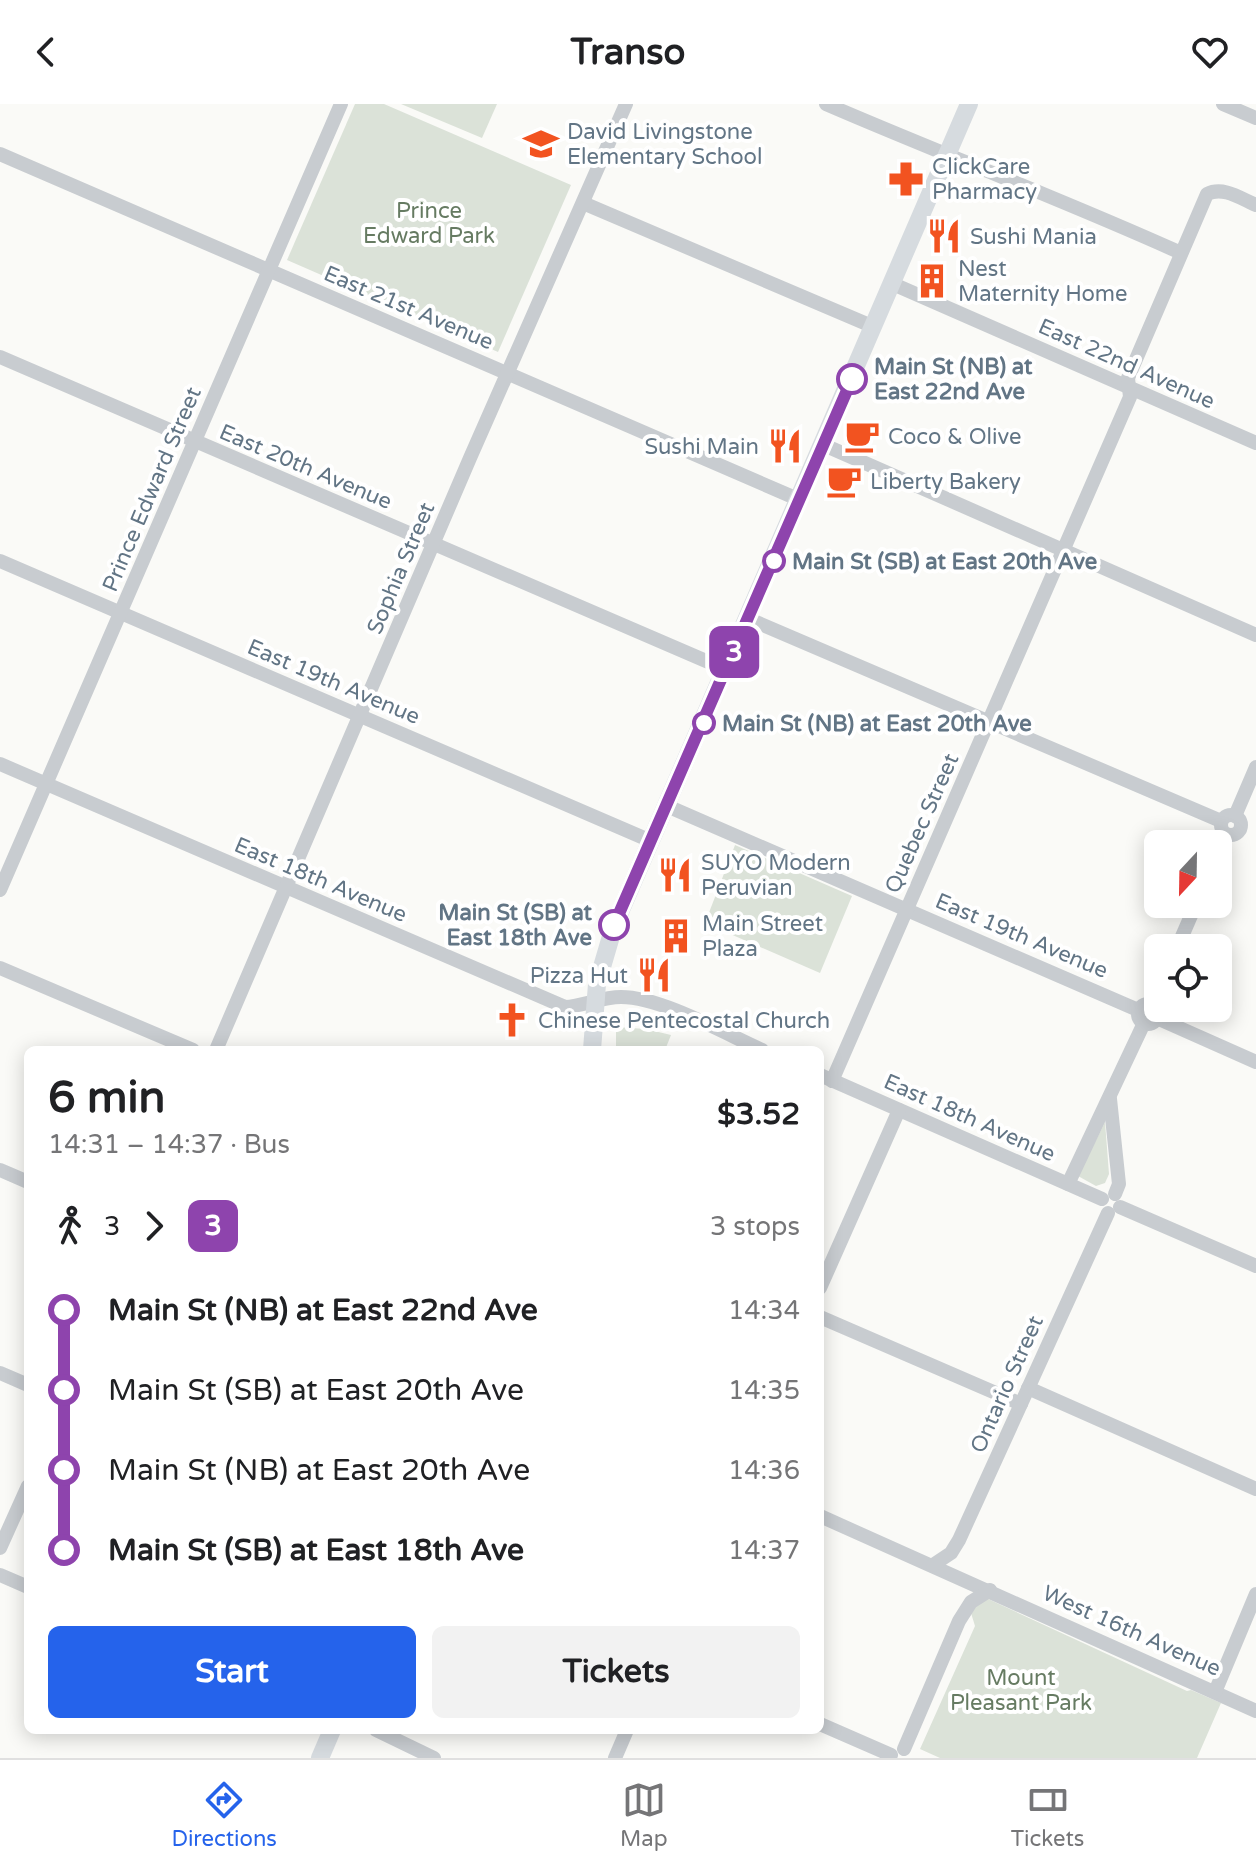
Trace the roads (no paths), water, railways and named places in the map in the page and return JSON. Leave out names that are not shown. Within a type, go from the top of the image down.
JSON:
[{"type":"main road","points":[[592,1046],[594,1002],[606,945],[969,104]]},
{"type":"main road","points":[[320,1758],[330,1734]]},
{"type":"street","name":"Prince Edward Street","points":[[0,890],[341,104]]},
{"type":"street","name":"Sophia Street","points":[[218,1046],[626,104]]},
{"type":"street","points":[[826,104],[1181,253]]},
{"type":"street","points":[[1223,104],[1256,118]]},
{"type":"street","name":"East 21st Avenue","points":[[0,154],[800,500]]},
{"type":"street","name":"Quebec Street","points":[[826,1078],[907,910],[1130,397],[1129,375],[1207,194],[1215,190],[1223,191],[1256,205]]},
{"type":"street","points":[[583,203],[874,327]]},
{"type":"street","name":"East 22nd Avenue","points":[[893,284],[1256,443]]},
{"type":"street","name":"East 20th Avenue","points":[[0,357],[727,670]]},
{"type":"street","points":[[824,445],[1256,635]]},
{"type":"street","name":"East 19th Avenue","points":[[0,561],[651,841]]},
{"type":"street","points":[[749,619],[1256,836]]},
{"type":"street","name":"East 18th Avenue","points":[[0,764],[565,1007],[621,997],[642,1000],[753,1046]]},
{"type":"street","points":[[1229,830],[1256,767]]},
{"type":"street","name":"East 19th Avenue","points":[[667,806],[907,910],[1144,1007]]},
{"type":"street","points":[[0,968],[184,1046]]},
{"type":"street","points":[[1068,1184],[1144,1022]]},
{"type":"street","name":"East 19th Avenue","points":[[1176,1022],[1256,1062]]},
{"type":"street","name":"East 18th Avenue","points":[[826,1078],[1256,1266]]},
{"type":"street","name":"Ontario Street","points":[[933,1565],[951,1553],[959,1540],[1119,1184],[1110,1099]]},
{"type":"street","points":[[824,1279],[899,1110]]},
{"type":"street","points":[[0,1170],[24,1180]]},
{"type":"street","points":[[824,1319],[1021,1404]]},
{"type":"street","points":[[0,1373],[24,1383]]},
{"type":"street","points":[[1028,1388],[1256,1489]]},
{"type":"street","points":[[0,1548],[24,1495]]},
{"type":"street","name":"West 16th Avenue","points":[[824,1518],[1256,1711]]},
{"type":"street","points":[[0,1575],[24,1585]]},
{"type":"street","points":[[824,1726],[899,1755],[959,1621],[971,1602],[990,1590]]},
{"type":"street","points":[[1215,1692],[1256,1594]]},
{"type":"street","points":[[384,1734],[434,1758]]},
{"type":"street","points":[[615,1758],[625,1734]]},
{"type":"place","name":"David Livingstone Elementary School","points":[[541,144]]},
{"type":"place","name":"ClickCare Pharmacy","points":[[906,179]]},
{"type":"place","name":"Sushi Mania","points":[[944,236]]},
{"type":"place","name":"Nest Maternity Home","points":[[932,281]]},
{"type":"place","name":"Main St (NB) at East 22nd Ave","points":[[852,379]]},
{"type":"place","name":"Coco & Olive","points":[[862,436]]},
{"type":"place","name":"Sushi Main","points":[[785,446]]},
{"type":"place","name":"Liberty Bakery","points":[[844,481]]},
{"type":"place","name":"Main St (SB) at East 20th Ave","points":[[774,561]]},
{"type":"place","name":"Main St (NB) at East 20th Ave","points":[[704,723]]},
{"type":"place","name":"SUYO Modern Peruvian","points":[[675,875]]},
{"type":"place","name":"Main St (SB) at East 18th Ave","points":[[614,925]]},
{"type":"place","name":"Main Street Plaza","points":[[676,936]]},
{"type":"place","name":"Pizza Hut","points":[[654,975]]},
{"type":"place","name":"Chinese Pentecostal Church","points":[[512,1020]]},
{"type":"park label","name":"Prince Edward Park","points":[[429,222]]},
{"type":"park label","name":"Mount Pleasant Park","points":[[1021,1690]]}]
